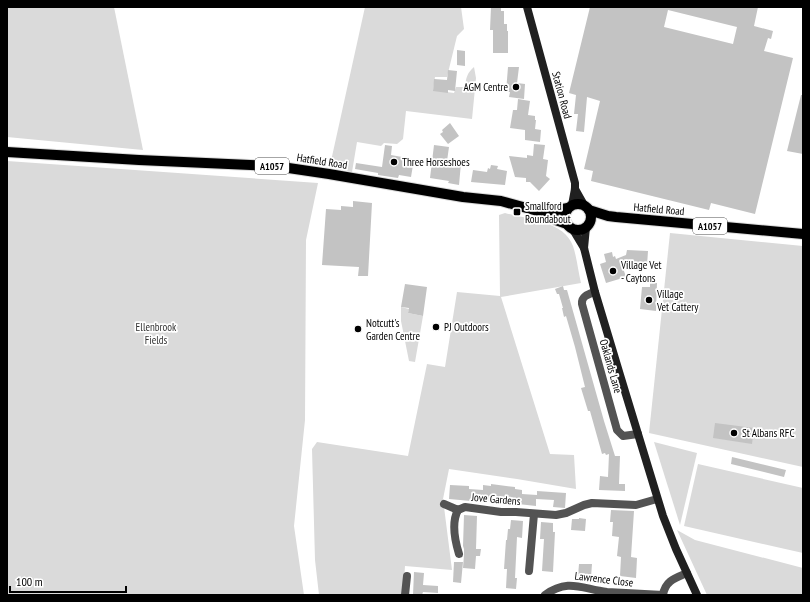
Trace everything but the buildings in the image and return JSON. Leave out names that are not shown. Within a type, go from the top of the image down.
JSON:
[{"type":"main road","name":"Hatfield Road","points":[[7,152],[275,166],[463,197],[501,201],[534,210],[569,226]]},
{"type":"main road","points":[[576,204],[586,207],[591,218],[587,226],[579,230],[569,226],[565,216],[570,207],[576,204]]},
{"type":"main road","name":"Hatfield Road","points":[[534,210],[551,210],[570,207]]},
{"type":"main road","name":"Hatfield Road","points":[[586,207],[608,216],[803,234]]},
{"type":"main road","name":"Hatfield Road","points":[[587,226],[598,219],[608,216]]},
{"type":"street","name":"Station Road","points":[[527,7],[575,183],[575,190],[570,207]]},
{"type":"street","name":"Station Road","points":[[575,190],[586,207]]},
{"type":"street","name":"Oaklands Lane","points":[[569,226],[584,248],[595,292],[657,499],[670,536],[697,595]]},
{"type":"street","name":"Oaklands Lane","points":[[584,248],[587,226]]},
{"type":"street","name":"Oaklands Lane","points":[[595,292],[584,298],[582,304],[617,430],[623,436],[638,434]]},
{"type":"street","name":"Jove Gardens","points":[[459,554],[455,540],[455,516],[458,510],[465,507],[501,512],[561,514],[592,503],[636,505],[657,499]]},
{"type":"street","name":"Jove Gardens","points":[[444,504],[458,510]]},
{"type":"street","name":"Jove Gardens","points":[[529,571],[534,514]]},
{"type":"street","points":[[662,595],[668,582],[686,573]]},
{"type":"street","points":[[405,595],[407,576]]},
{"type":"street","name":"Lawrence Close","points":[[545,595],[559,587],[569,585],[606,592],[662,595]]},
{"type":"green space","points":[[7,7],[114,7],[143,150],[7,137]]},
{"type":"green space","points":[[365,7],[461,7],[464,29],[457,36],[447,77],[435,77],[433,90],[454,93],[456,87],[465,87],[467,76],[474,67],[476,78],[472,119],[406,111],[403,139],[397,144],[384,143],[381,146],[357,142],[352,172],[333,168],[331,161]]},
{"type":"green space","name":"Ellenbrook Fields","points":[[7,161],[318,183],[306,240],[305,420],[294,526],[304,595],[7,595]]},
{"type":"green space","points":[[505,213],[534,219],[553,226],[562,231],[573,246],[581,283],[501,297],[550,454],[574,455],[576,489],[449,469],[443,499],[452,570],[405,566],[403,595],[319,595],[315,560],[312,449],[317,442],[408,456],[427,364],[445,367],[457,292],[500,296],[499,215]]},
{"type":"green space","points":[[670,233],[803,246],[803,467],[649,433]]},
{"type":"green space","points":[[401,307],[409,309],[408,313],[423,316],[415,362],[409,361],[401,321]]},
{"type":"green space","points":[[654,442],[697,453],[680,525]]},
{"type":"green space","points":[[698,464],[803,488],[803,553],[684,526]]},
{"type":"green space","points":[[677,530],[695,540],[803,568],[803,595],[707,595]]},
{"type":"place","name":"AGM Centre","points":[[516,87]]},
{"type":"place","name":"Three Horseshoes","points":[[394,162]]},
{"type":"place","name":"Smallford Roundabout","points":[[517,212]]},
{"type":"place","name":"Village Vet - Caytons","points":[[613,271]]},
{"type":"place","name":"Village Vet Cattery","points":[[649,300]]},
{"type":"place","name":"PJ Outdoors","points":[[436,327]]},
{"type":"place","name":"Notcutt's Garden Centre","points":[[358,329]]},
{"type":"place","name":"St Albans RFC","points":[[734,433]]}]
